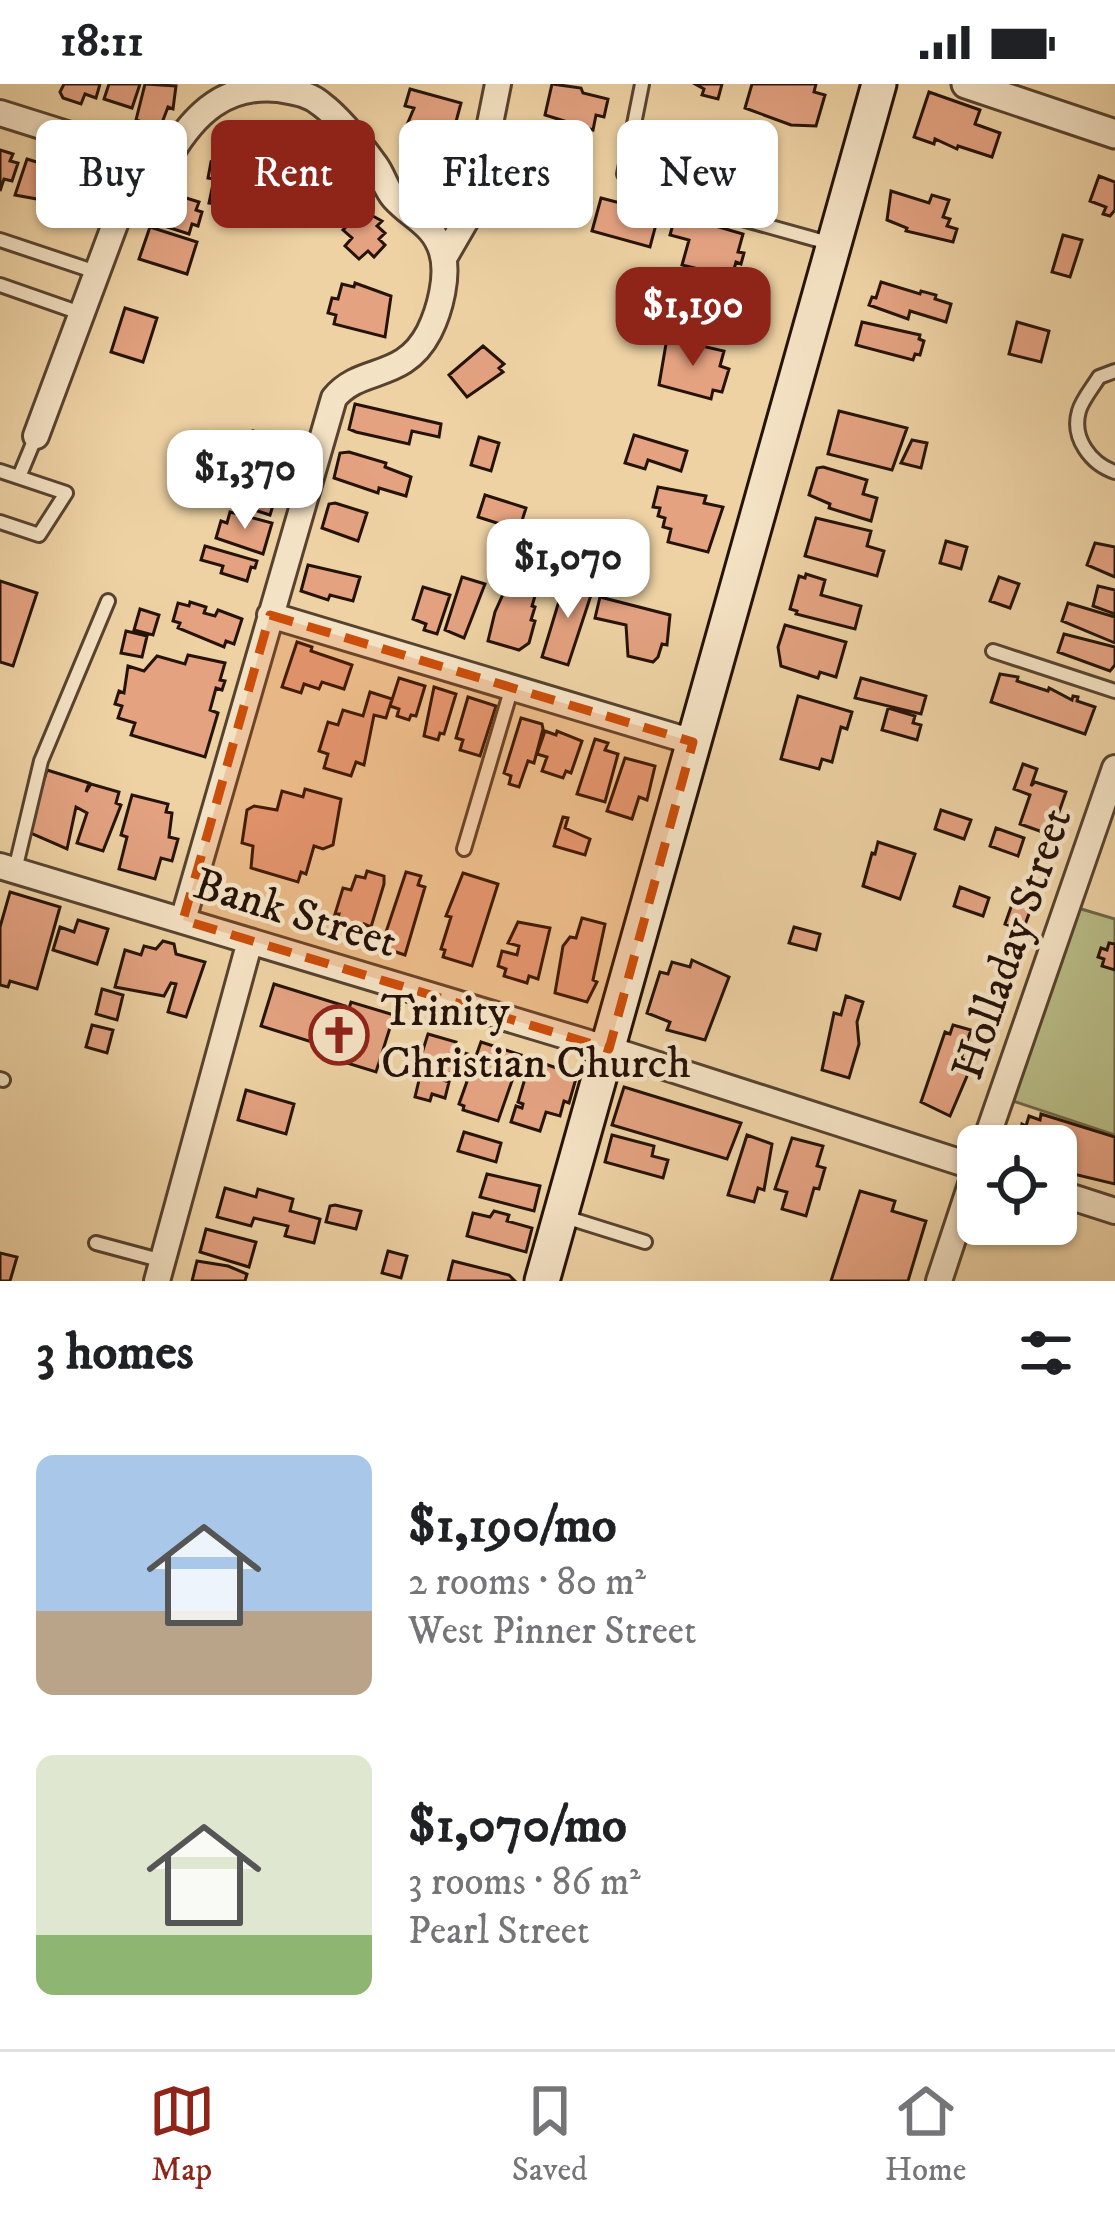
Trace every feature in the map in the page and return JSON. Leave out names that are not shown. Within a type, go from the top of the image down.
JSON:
[{"type":"main road","points":[[542,1281],[879,84]]},
{"type":"street","points":[[445,258],[473,208],[498,84]]},
{"type":"street","points":[[967,84],[1115,134]]},
{"type":"street","points":[[183,920],[334,398],[343,387],[381,375],[413,354],[432,325],[446,276],[445,258],[432,230],[394,198],[376,167],[338,121],[305,94],[249,86],[198,113],[187,130]]},
{"type":"street","points":[[0,113],[36,124]]},
{"type":"street","points":[[36,436],[114,228]]},
{"type":"street","points":[[270,615],[694,742]]},
{"type":"street","name":"Holladay Street","points":[[991,1125],[1115,768]]},
{"type":"street","name":"Bank Street","points":[[7,868],[957,1159]]},
{"type":"street","points":[[160,1271],[250,941]]},
{"type":"street","points":[[1077,1199],[1115,1211]]},
{"type":"street","points":[[939,1281],[957,1228]]},
{"type":"lane","points":[[642,84],[624,173],[699,200],[710,210],[833,244]]},
{"type":"lane","points":[[0,240],[98,273]]},
{"type":"lane","points":[[0,285],[83,314]]},
{"type":"lane","points":[[1115,371],[1099,377],[1079,411],[1078,433],[1086,452],[1102,468],[1115,472]]},
{"type":"lane","points":[[19,477],[36,436]]},
{"type":"lane","points":[[0,471],[66,493],[39,535],[0,522]]},
{"type":"lane","points":[[7,868],[41,761],[108,602]]},
{"type":"lane","points":[[993,651],[1115,691]]},
{"type":"lane","points":[[464,849],[512,687]]},
{"type":"lane","points":[[561,1216],[645,1242]]},
{"type":"lane","points":[[96,1243],[160,1271]]},
{"type":"highlighted area","points":[[270,615],[693,742],[609,1049],[183,920]]},
{"type":"green space","points":[[1078,908],[1115,919],[1115,1135],[1013,1101]]},
{"type":"building","points":[[64,84],[100,84],[96,98],[85,94],[81,104],[63,98],[60,92]]},
{"type":"building","points":[[109,84],[140,84],[132,108],[104,99]]},
{"type":"building","points":[[145,84],[176,86],[173,109],[168,107],[163,120],[136,120]]},
{"type":"building","points":[[552,84],[581,88],[583,93],[608,99],[604,117],[596,115],[593,130],[593,120],[545,115]]},
{"type":"building","points":[[695,84],[722,84],[718,99],[702,95],[704,89]]},
{"type":"building","points":[[752,84],[816,84],[814,92],[825,95],[816,126],[791,125],[745,108]]},
{"type":"building","points":[[410,89],[461,103],[456,120],[409,120],[414,108],[405,106]]},
{"type":"building","points":[[929,92],[980,110],[975,124],[1000,133],[992,157],[914,137]]},
{"type":"building","points":[[0,150],[13,154],[10,161],[18,163],[12,181],[4,179],[0,191]]},
{"type":"building","points":[[27,159],[36,162],[36,199],[15,195]]},
{"type":"building","points":[[1099,176],[1115,182],[1115,210],[1110,216],[1103,214],[1106,207],[1090,201]]},
{"type":"building","points":[[891,191],[929,203],[932,195],[949,200],[943,217],[950,219],[947,226],[957,229],[953,242],[906,231],[887,220]]},
{"type":"building","points":[[187,198],[199,202],[196,210],[202,212],[198,226],[192,224],[189,234],[170,228],[187,228]]},
{"type":"building","points":[[601,198],[617,202],[617,228],[655,228],[650,247],[592,231]]},
{"type":"building","points":[[375,217],[382,221],[377,226],[385,233],[379,239],[385,245],[374,257],[368,251],[359,259],[345,246],[352,238],[343,230],[375,228]]},
{"type":"building","points":[[150,228],[197,242],[187,274],[139,259]]},
{"type":"building","points":[[672,228],[722,228],[743,234],[738,252],[744,253],[741,264],[736,262],[731,280],[724,278],[720,290],[696,283],[699,269],[682,265],[689,240],[670,235]]},
{"type":"building","points":[[1063,235],[1082,240],[1070,277],[1052,272]]},
{"type":"building","points":[[881,282],[936,295],[935,299],[951,304],[946,322],[910,311],[908,319],[869,305]]},
{"type":"building","points":[[355,283],[391,296],[385,337],[334,324],[336,315],[328,313],[332,298],[338,299],[342,284],[354,287]]},
{"type":"building","points":[[125,308],[157,318],[143,362],[111,352]]},
{"type":"building","points":[[862,322],[920,335],[924,341],[920,355],[915,354],[913,360],[856,345]]},
{"type":"building","points":[[1017,322],[1049,331],[1041,362],[1009,354]]},
{"type":"building","points":[[667,338],[724,351],[720,366],[729,369],[722,392],[713,390],[711,399],[659,385]]},
{"type":"building","points":[[483,346],[504,364],[499,368],[503,372],[467,397],[449,375]]},
{"type":"building","points":[[355,404],[441,424],[439,437],[412,431],[409,444],[356,432],[349,429]]},
{"type":"building","points":[[839,411],[907,428],[892,470],[828,454]]},
{"type":"building","points":[[253,431],[289,440],[280,468],[250,459]]},
{"type":"building","points":[[634,435],[687,451],[681,471],[648,460],[645,469],[625,463]]},
{"type":"building","points":[[479,437],[499,443],[491,471],[471,465]]},
{"type":"building","points":[[912,440],[927,443],[921,468],[901,463]]},
{"type":"building","points":[[340,453],[386,463],[385,467],[411,477],[406,496],[379,488],[378,493],[334,478]]},
{"type":"building","points":[[817,468],[867,480],[863,494],[877,498],[871,521],[829,508],[830,504],[809,495]]},
{"type":"building","points":[[235,469],[280,483],[270,515],[242,506],[244,499],[228,494]]},
{"type":"building","points":[[658,487],[706,496],[704,503],[723,507],[708,552],[668,542],[671,529],[663,527],[660,508],[653,507]]},
{"type":"building","points":[[485,495],[526,508],[519,530],[478,517]]},
{"type":"building","points":[[329,504],[367,513],[358,541],[322,528]]},
{"type":"building","points":[[230,512],[272,523],[263,554],[216,538],[221,521],[227,523]]},
{"type":"building","points":[[816,518],[871,531],[867,546],[884,551],[877,576],[805,556]]},
{"type":"building","points":[[946,541],[967,547],[961,569],[940,563]]},
{"type":"building","points":[[1095,543],[1115,547],[1115,577],[1087,565]]},
{"type":"building","points":[[205,546],[257,561],[247,581],[221,573],[223,566],[201,560]]},
{"type":"building","points":[[308,565],[360,577],[353,601],[330,595],[328,600],[301,591]]},
{"type":"building","points":[[513,572],[537,579],[538,586],[529,643],[519,650],[488,641]]},
{"type":"building","points":[[799,576],[825,580],[821,595],[861,606],[855,629],[790,609]]},
{"type":"building","points":[[462,577],[485,584],[464,638],[445,630]]},
{"type":"building","points":[[999,577],[1019,584],[1010,608],[990,601]]},
{"type":"building","points":[[566,578],[594,586],[568,665],[542,657]]},
{"type":"building","points":[[0,581],[37,593],[13,666],[0,662]]},
{"type":"building","points":[[1098,586],[1115,590],[1115,614],[1093,606]]},
{"type":"building","points":[[423,587],[450,595],[437,634],[413,619]]},
{"type":"building","points":[[600,597],[670,615],[667,645],[662,644],[653,662],[628,656],[626,625],[595,618]]},
{"type":"building","points":[[190,602],[206,607],[204,613],[215,616],[218,610],[242,619],[234,644],[226,641],[224,647],[178,628],[180,623],[173,621],[178,603],[189,606]]},
{"type":"building","points":[[1068,603],[1115,617],[1115,643],[1062,621]]},
{"type":"building","points":[[140,609],[159,615],[153,635],[134,630]]},
{"type":"building","points":[[785,625],[846,642],[836,677],[820,672],[818,678],[781,666],[778,647]]},
{"type":"building","points":[[126,631],[147,636],[142,657],[121,653]]},
{"type":"building","points":[[1064,634],[1115,647],[1115,665],[1110,671],[1058,652]]},
{"type":"building","points":[[297,642],[352,665],[344,689],[322,682],[319,689],[304,684],[301,693],[282,687]]},
{"type":"building","points":[[188,655],[225,663],[220,680],[225,681],[222,690],[216,688],[210,710],[218,713],[205,757],[131,735],[135,723],[118,718],[122,706],[115,704],[119,691],[124,693],[128,666],[144,671],[157,656],[185,664]]},
{"type":"building","points":[[1000,674],[1072,700],[1078,697],[1077,701],[1095,707],[1085,734],[991,702]]},
{"type":"building","points":[[399,678],[425,686],[416,716],[409,720],[397,716],[399,709],[390,706]]},
{"type":"building","points":[[861,678],[926,696],[921,714],[855,698]]},
{"type":"building","points":[[434,687],[456,694],[438,740],[424,736]]},
{"type":"building","points":[[370,692],[392,699],[386,718],[374,715],[364,765],[356,762],[351,776],[324,768],[328,754],[319,751],[328,722],[338,725],[343,710],[363,716]]},
{"type":"building","points":[[798,696],[852,712],[847,729],[841,727],[832,762],[822,759],[819,769],[781,759]]},
{"type":"building","points":[[468,697],[496,706],[480,756],[460,750],[463,740],[456,738]]},
{"type":"building","points":[[888,708],[915,716],[913,723],[921,725],[917,740],[882,730]]},
{"type":"building","points":[[521,718],[542,724],[543,729],[534,763],[528,761],[519,787],[509,784],[511,776],[504,773]]},
{"type":"building","points":[[545,731],[582,741],[571,773],[566,771],[563,778],[542,771],[547,757],[537,754]]},
{"type":"building","points":[[595,739],[608,743],[605,750],[618,754],[605,802],[577,794]]},
{"type":"building","points":[[625,758],[655,766],[647,800],[639,797],[632,819],[607,811]]},
{"type":"building","points":[[1023,764],[1037,769],[1031,786],[1035,782],[1066,792],[1051,835],[1020,824],[1030,795],[1014,789]]},
{"type":"building","points":[[47,770],[89,783],[86,792],[91,784],[119,792],[116,803],[121,805],[103,851],[77,843],[87,813],[76,807],[67,849],[28,832]]},
{"type":"building","points":[[305,789],[341,799],[333,845],[314,846],[306,874],[301,872],[298,882],[251,868],[253,846],[242,843],[247,810],[254,806],[277,810],[282,791],[303,797]]},
{"type":"building","points":[[132,795],[168,804],[166,812],[172,813],[169,837],[178,839],[172,861],[161,858],[155,879],[119,869],[127,837],[121,835]]},
{"type":"building","points":[[941,810],[971,820],[964,839],[935,829]]},
{"type":"building","points":[[563,817],[568,818],[565,828],[590,839],[585,855],[554,846]]},
{"type":"building","points":[[996,828],[1024,838],[1018,856],[990,846]]},
{"type":"building","points":[[878,842],[915,854],[900,899],[863,886]]},
{"type":"building","points":[[367,871],[384,876],[384,884],[371,927],[364,924],[357,937],[336,925],[339,914],[335,914],[343,888],[351,890],[356,876],[365,878]]},
{"type":"building","points":[[406,872],[421,876],[418,885],[425,887],[405,955],[381,947]]},
{"type":"building","points":[[463,873],[498,884],[472,966],[443,957],[445,950],[441,949],[451,917],[446,916]]},
{"type":"building","points":[[960,887],[989,898],[983,916],[954,906]]},
{"type":"building","points":[[10,892],[60,907],[37,989],[10,981],[8,987],[0,985],[0,927]]},
{"type":"building","points":[[1015,896],[1033,903],[1023,930],[1005,924]]},
{"type":"building","points":[[582,918],[605,924],[593,980],[597,982],[587,1002],[555,993],[563,946],[570,937],[576,938]]},
{"type":"building","points":[[78,920],[108,929],[97,964],[53,950],[60,927],[74,932]]},
{"type":"building","points":[[518,922],[550,928],[538,979],[529,976],[527,983],[504,976],[506,969],[498,966],[502,951],[517,955],[519,946],[508,943]]},
{"type":"building","points":[[794,927],[820,934],[816,950],[789,943]]},
{"type":"building","points":[[163,941],[174,944],[176,954],[205,962],[186,1017],[168,1012],[176,984],[171,983],[164,996],[115,987],[125,950],[141,955],[144,946],[156,949]]},
{"type":"building","points":[[1109,943],[1115,944],[1115,970],[1102,966],[1104,959],[1098,957]]},
{"type":"building","points":[[692,960],[729,977],[705,1040],[667,1030],[670,1022],[647,1013],[660,972],[668,974],[672,962],[690,967]]},
{"type":"building","name":"Trinity Christian Church","points":[[274,984],[345,1006],[343,1011],[348,1012],[351,1002],[394,1015],[376,1072],[334,1059],[338,1046],[331,1048],[261,1026]]},
{"type":"building","points":[[102,989],[123,995],[117,1020],[96,1014]]},
{"type":"building","points":[[846,996],[863,1002],[857,1022],[859,1044],[849,1078],[822,1070],[834,1013],[841,1015]]},
{"type":"building","points":[[92,1025],[113,1030],[107,1053],[86,1047]]},
{"type":"building","points":[[953,1025],[971,1030],[961,1059],[973,1062],[950,1116],[921,1102],[945,1032],[950,1034]]},
{"type":"building","points":[[428,1034],[456,1042],[454,1050],[468,1054],[462,1076],[445,1072],[443,1080],[449,1082],[445,1098],[432,1094],[430,1101],[415,1097],[420,1076],[415,1075]]},
{"type":"building","points":[[481,1042],[521,1055],[498,1121],[463,1110],[459,1104]]},
{"type":"building","points":[[545,1064],[577,1075],[569,1103],[564,1101],[560,1116],[546,1112],[540,1131],[511,1122],[516,1106],[522,1108],[518,1102],[529,1065],[543,1070]]},
{"type":"building","points":[[624,1087],[741,1123],[727,1159],[612,1125]]},
{"type":"building","points":[[246,1090],[294,1104],[286,1134],[238,1120]]},
{"type":"building","points":[[1041,1114],[1076,1125],[1026,1125],[1029,1116],[1040,1120]]},
{"type":"building","points":[[1077,1125],[1115,1137],[1115,1184],[1077,1175]]},
{"type":"building","points":[[464,1132],[501,1143],[496,1162],[458,1151]]},
{"type":"building","points":[[612,1135],[654,1146],[652,1156],[668,1160],[663,1178],[605,1162]]},
{"type":"building","points":[[747,1135],[772,1144],[764,1190],[758,1188],[754,1202],[728,1195]]},
{"type":"building","points":[[792,1138],[823,1146],[817,1166],[825,1168],[806,1216],[782,1209],[787,1192],[775,1189]]},
{"type":"building","points":[[487,1174],[540,1186],[534,1211],[480,1197]]},
{"type":"building","points":[[225,1188],[256,1197],[258,1189],[293,1199],[290,1211],[320,1219],[314,1243],[285,1236],[288,1226],[254,1218],[251,1226],[217,1217]]},
{"type":"building","points":[[860,1191],[895,1201],[892,1211],[926,1221],[908,1281],[831,1281]]},
{"type":"building","points":[[330,1206],[361,1211],[356,1229],[326,1222]]},
{"type":"building","points":[[494,1211],[509,1215],[507,1221],[532,1228],[526,1252],[467,1236],[473,1213],[490,1217]]},
{"type":"building","points":[[206,1229],[256,1242],[249,1267],[200,1252]]},
{"type":"building","points":[[388,1251],[407,1256],[401,1278],[382,1273]]},
{"type":"building","points":[[0,1253],[17,1257],[10,1281],[0,1281]]},
{"type":"building","points":[[197,1261],[228,1266],[247,1274],[245,1281],[192,1281]]},
{"type":"building","points":[[453,1261],[509,1275],[515,1281],[448,1281]]},
{"type":"place","name":"Trinity Christian Church","points":[[339,1035]]}]
